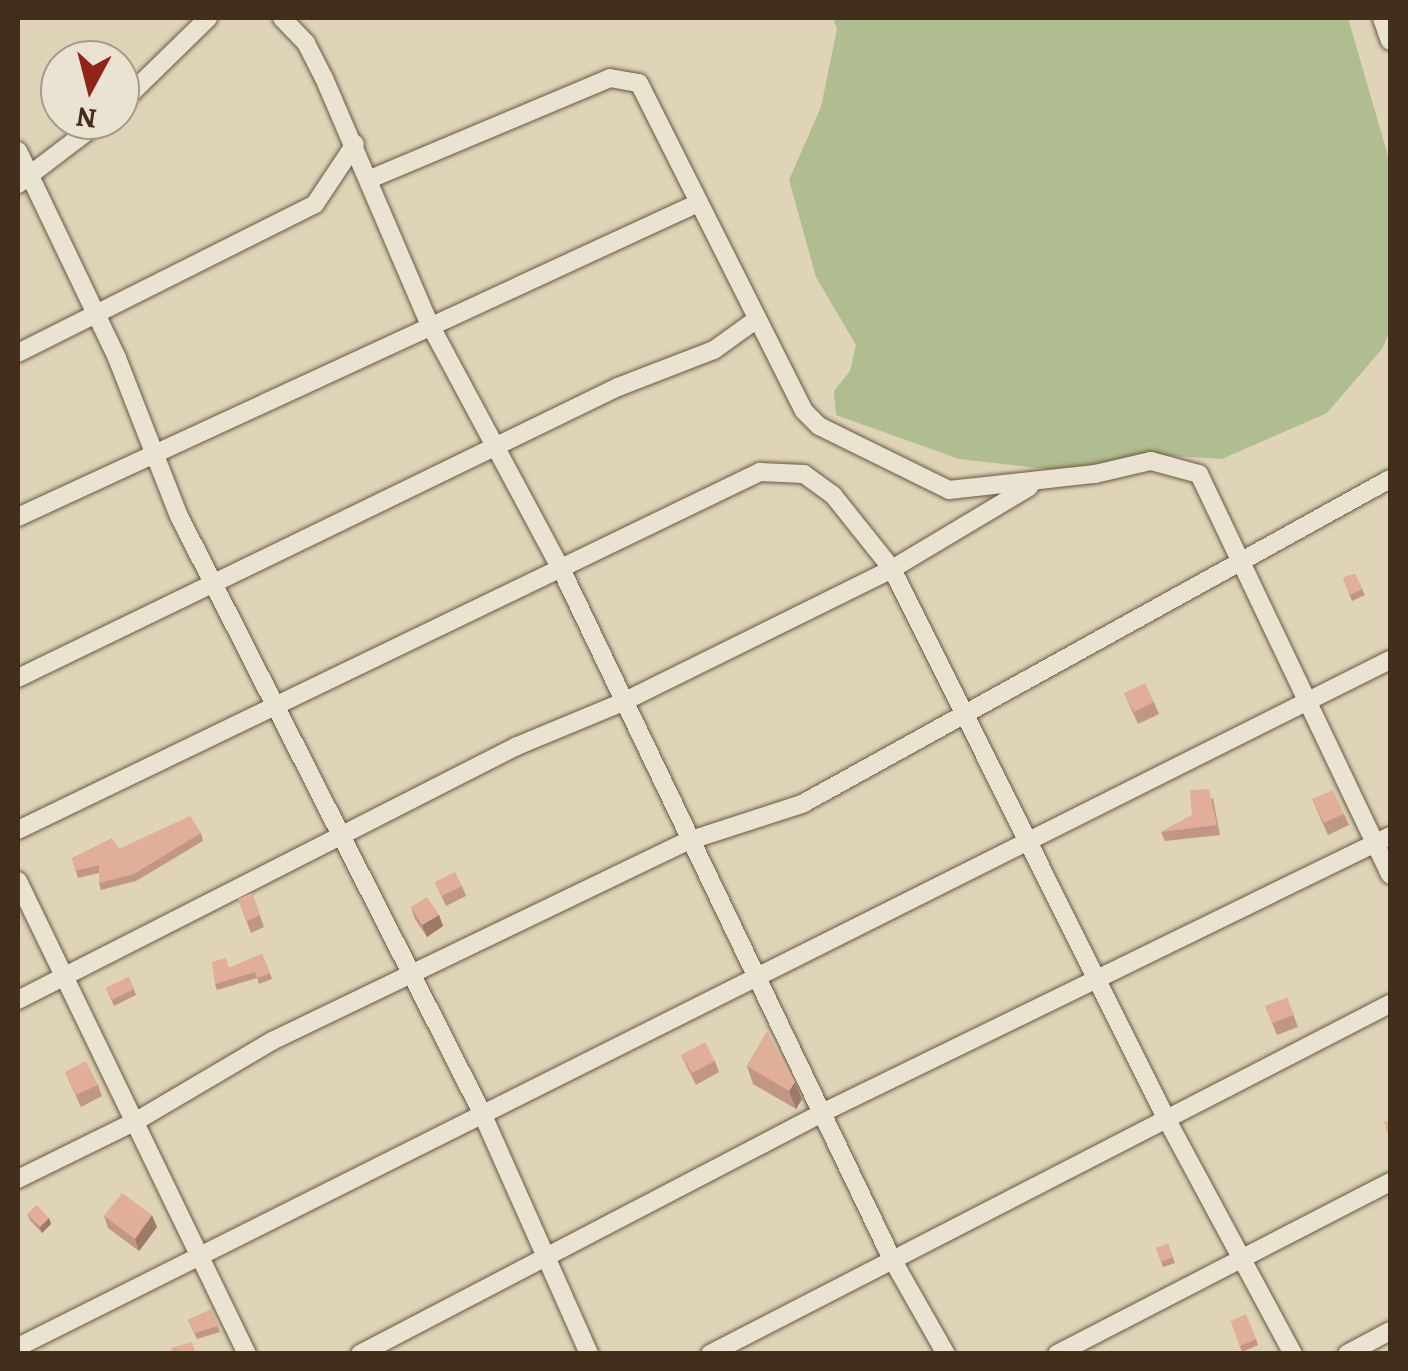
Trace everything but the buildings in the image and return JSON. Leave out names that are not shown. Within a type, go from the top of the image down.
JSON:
[{"type":"street","points":[[140,84],[208,18]]},
{"type":"street","points":[[282,18],[306,43],[355,144],[429,323],[562,572],[688,841],[826,1110],[892,1260],[946,1354]]},
{"type":"street","points":[[1382,18],[1390,42]]},
{"type":"street","points":[[370,179],[610,78],[632,78],[645,90],[696,204],[804,411],[834,436],[949,490],[1039,481],[1151,461],[1186,466],[1207,482],[1306,708],[1382,840],[1390,875]]},
{"type":"street","points":[[24,180],[76,140]]},
{"type":"street","points":[[18,354],[316,204],[355,144]]},
{"type":"street","points":[[18,150],[24,180],[96,314],[151,452],[411,978],[481,1111],[589,1354]]},
{"type":"street","points":[[18,517],[429,323],[696,204]]},
{"type":"street","points":[[18,678],[214,579],[493,447],[699,357],[758,320]]},
{"type":"street","points":[[18,830],[562,572],[760,472],[779,469],[804,474],[833,495],[892,568],[1102,981],[1167,1120],[1293,1354]]},
{"type":"street","points":[[18,1178],[138,1120],[272,1041],[411,978],[688,841],[802,804],[1390,479]]},
{"type":"street","points":[[18,1000],[537,736],[623,702],[892,568],[1039,481]]},
{"type":"street","points":[[18,1348],[203,1257],[481,1111],[760,979],[1306,708],[1390,660]]},
{"type":"street","points":[[360,1354],[826,1110],[1102,981],[1382,840]]},
{"type":"street","points":[[18,881],[138,1120],[247,1354]]},
{"type":"street","points":[[710,1354],[1390,1004]]},
{"type":"street","points":[[1057,1354],[1241,1254],[1390,1182]]},
{"type":"street","points":[[1347,1354],[1390,1331]]},
{"type":"green space","points":[[833,18],[1348,18],[1390,163],[1390,330],[1382,349],[1327,413],[1222,459],[1139,454],[1116,477],[959,459],[836,415],[834,391],[850,371],[856,345],[816,277],[789,180],[821,107],[837,29]]}]
